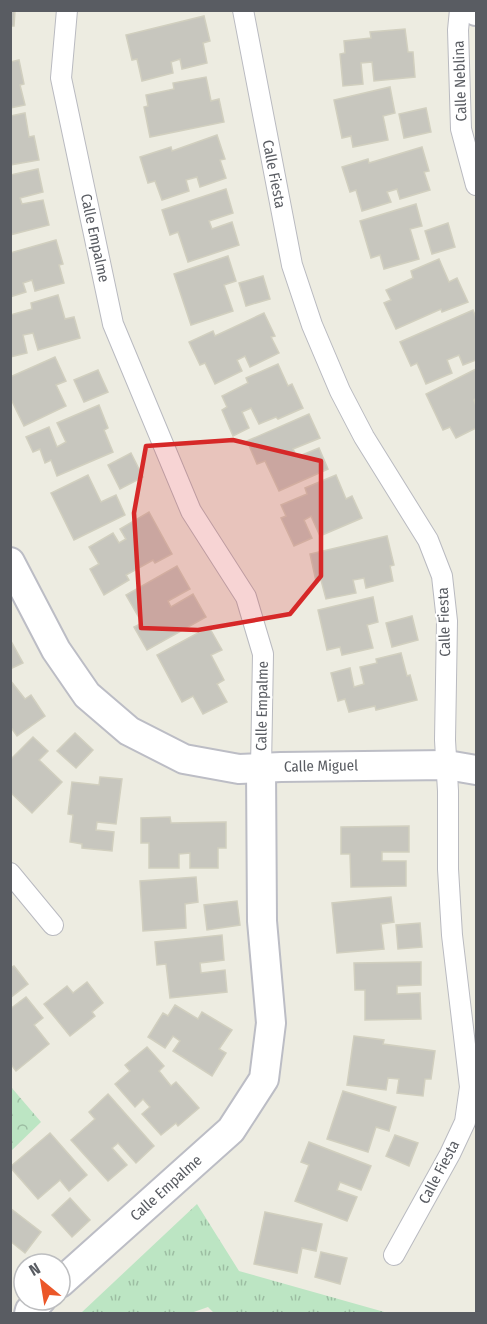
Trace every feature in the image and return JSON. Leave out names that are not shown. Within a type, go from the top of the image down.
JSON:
[{"type":"street","name":"Calle Empalme","points":[[67,10],[61,78],[113,324],[191,511],[246,597],[263,654],[262,921],[271,1023],[264,1079],[231,1130],[72,1272]]},
{"type":"street","name":"Calle Fiesta","points":[[243,10],[292,265],[312,325],[340,391],[364,437],[428,540],[442,576],[447,621],[445,740],[448,791],[448,869],[452,935],[470,1087],[465,1122],[450,1154],[394,1255]]},
{"type":"street","name":"Calle Neblina","points":[[460,10],[458,30],[461,129],[477,185]]},
{"type":"street","name":"Calle Miguel","points":[[10,562],[56,650],[87,695],[129,731],[184,759],[239,769],[447,765],[477,770]]},
{"type":"street","points":[[10,873],[53,926]]},
{"type":"highlighted area","points":[[233,440],[321,461],[321,576],[290,614],[198,630],[141,628],[134,513],[146,446]]},
{"type":"green space","points":[[11,1087],[41,1122],[10,1151]]},
{"type":"green space","points":[[197,1204],[239,1271],[388,1313],[215,1314],[208,1307],[191,1313],[81,1313]]},
{"type":"building","points":[[10,10],[15,10],[14,26],[10,26]]},
{"type":"building","points":[[204,16],[210,41],[203,43],[207,63],[182,69],[180,59],[171,62],[173,73],[142,81],[137,59],[132,60],[126,35]]},
{"type":"building","points":[[405,29],[408,52],[413,52],[415,77],[374,81],[372,62],[361,63],[363,84],[343,86],[340,54],[345,53],[344,41],[371,38],[370,32]]},
{"type":"building","points":[[19,60],[24,84],[20,85],[25,105],[10,108],[10,62]]},
{"type":"building","points":[[206,77],[211,101],[219,99],[224,122],[150,137],[144,107],[148,106],[146,95],[174,89],[173,83]]},
{"type":"building","points":[[390,87],[395,113],[383,116],[388,140],[353,147],[351,136],[342,138],[334,100]]},
{"type":"building","points":[[426,108],[431,132],[404,138],[399,114]]},
{"type":"building","points":[[25,113],[29,137],[34,136],[39,160],[10,165],[10,116]]},
{"type":"building","points":[[217,135],[225,159],[220,160],[226,178],[200,187],[197,177],[186,180],[189,191],[162,200],[155,181],[148,183],[140,157],[171,147],[172,151]]},
{"type":"building","points":[[422,147],[429,171],[424,172],[430,190],[400,199],[397,189],[387,192],[391,202],[362,211],[356,190],[350,192],[342,167],[368,159],[369,163]]},
{"type":"building","points":[[38,169],[43,192],[20,198],[22,204],[43,200],[49,225],[10,235],[10,175]]},
{"type":"building","points":[[226,189],[233,213],[209,221],[212,229],[232,222],[239,245],[188,262],[178,232],[170,235],[162,210]]},
{"type":"building","points":[[416,204],[422,226],[410,229],[419,259],[384,269],[380,255],[371,258],[360,221]]},
{"type":"building","points":[[448,223],[455,247],[432,254],[425,231]]},
{"type":"building","points":[[56,240],[63,264],[59,265],[64,283],[35,291],[32,280],[23,283],[26,292],[10,297],[10,253]]},
{"type":"building","points":[[228,256],[236,281],[224,285],[233,311],[191,325],[174,274]]},
{"type":"building","points":[[439,259],[449,282],[457,278],[468,302],[442,312],[441,309],[396,329],[384,303],[391,300],[386,290],[413,278],[411,271]]},
{"type":"building","points":[[263,276],[270,299],[246,306],[239,283]]},
{"type":"building","points":[[58,295],[65,319],[74,317],[80,338],[38,350],[33,333],[23,335],[27,353],[10,357],[10,315],[32,309],[31,303]]},
{"type":"building","points":[[473,310],[476,318],[476,360],[463,365],[459,355],[447,360],[452,373],[426,384],[417,363],[411,366],[400,342]]},
{"type":"building","points":[[264,313],[275,336],[271,337],[279,353],[250,367],[245,356],[237,360],[242,371],[215,384],[205,363],[200,365],[189,342],[213,331],[215,336]]},
{"type":"building","points":[[55,357],[66,381],[56,385],[66,406],[24,426],[10,397],[10,377]]},
{"type":"building","points":[[278,364],[288,386],[292,384],[303,408],[259,424],[251,408],[242,412],[249,428],[233,436],[222,410],[227,407],[222,396],[248,383],[246,378]]},
{"type":"building","points":[[476,369],[476,398],[474,400],[476,428],[456,438],[450,427],[443,430],[426,394]]},
{"type":"building","points":[[98,370],[108,392],[84,402],[74,380]]},
{"type":"building","points":[[99,405],[108,428],[104,430],[113,452],[57,476],[51,460],[45,463],[40,449],[33,452],[26,437],[49,427],[57,447],[66,442],[57,423]]},
{"type":"building","points":[[309,414],[320,438],[293,449],[297,457],[319,448],[328,469],[279,491],[265,461],[257,464],[247,441]]},
{"type":"building","points":[[131,453],[143,477],[120,489],[108,465]]},
{"type":"building","points":[[88,475],[101,502],[116,495],[125,515],[74,540],[51,493]]},
{"type":"building","points":[[336,475],[346,499],[352,496],[362,518],[320,536],[311,516],[304,520],[312,538],[294,546],[281,518],[286,516],[281,505],[307,494],[305,488]]},
{"type":"building","points":[[149,512],[172,554],[155,563],[153,560],[126,575],[129,580],[104,595],[90,569],[99,564],[89,547],[113,533],[119,543],[126,539],[120,529]]},
{"type":"building","points":[[387,536],[394,565],[390,566],[393,581],[366,588],[364,578],[353,580],[356,593],[326,599],[321,580],[316,581],[310,554]]},
{"type":"building","points":[[177,566],[190,589],[168,601],[171,607],[193,594],[206,617],[147,650],[134,627],[142,623],[126,595]]},
{"type":"building","points":[[373,597],[378,622],[367,625],[373,648],[342,655],[340,647],[327,650],[318,610]]},
{"type":"building","points":[[412,616],[418,640],[392,647],[386,623]]},
{"type":"building","points":[[209,627],[222,650],[211,655],[224,680],[217,684],[227,702],[203,714],[193,696],[182,702],[157,655]]},
{"type":"building","points":[[10,642],[23,663],[10,669]]},
{"type":"building","points":[[401,653],[417,700],[376,710],[375,706],[349,712],[345,699],[338,701],[331,673],[350,668],[354,687],[364,684],[360,667],[377,663],[376,659]]},
{"type":"building","points":[[10,680],[25,699],[31,695],[45,716],[17,736],[10,726]]},
{"type":"building","points":[[75,733],[93,750],[76,768],[57,751]]},
{"type":"building","points":[[33,737],[48,751],[39,760],[62,782],[32,813],[10,792],[10,760]]},
{"type":"building","points":[[100,777],[122,779],[116,824],[97,822],[96,830],[114,832],[112,851],[82,848],[82,844],[70,842],[73,815],[68,814],[72,782],[99,785]]},
{"type":"building","points":[[170,817],[171,823],[226,822],[226,848],[218,848],[218,868],[190,868],[190,853],[179,854],[179,868],[149,868],[149,843],[141,843],[141,818]]},
{"type":"building","points":[[409,826],[409,852],[382,852],[382,861],[406,861],[406,886],[351,887],[350,854],[341,854],[341,827]]},
{"type":"building","points":[[196,877],[198,902],[185,904],[186,928],[143,931],[140,881]]},
{"type":"building","points":[[391,897],[394,922],[381,924],[384,949],[337,953],[332,903]]},
{"type":"building","points":[[237,901],[240,925],[207,930],[204,905]]},
{"type":"building","points":[[420,923],[422,947],[398,949],[396,925]]},
{"type":"building","points":[[222,935],[224,960],[200,963],[201,973],[225,970],[227,992],[170,998],[166,964],[157,965],[155,942]]},
{"type":"building","points":[[421,962],[421,985],[397,986],[397,994],[420,993],[421,1019],[365,1020],[365,990],[355,990],[354,963]]},
{"type":"building","points":[[14,966],[28,984],[10,998],[10,968]]},
{"type":"building","points":[[87,982],[103,1003],[92,1012],[95,1016],[70,1036],[44,1004],[67,986],[73,993]]},
{"type":"building","points":[[26,997],[43,1018],[34,1025],[49,1044],[16,1071],[10,1063],[10,1009]]},
{"type":"building","points":[[175,1005],[198,1019],[202,1012],[232,1030],[219,1049],[226,1053],[212,1076],[173,1051],[180,1041],[173,1036],[165,1048],[148,1037],[163,1013],[168,1016]]},
{"type":"building","points":[[354,1036],[384,1040],[383,1044],[435,1051],[431,1079],[425,1079],[423,1096],[397,1093],[399,1079],[388,1078],[386,1090],[347,1085]]},
{"type":"building","points":[[147,1047],[164,1066],[159,1071],[171,1086],[176,1082],[199,1108],[178,1126],[176,1123],[161,1135],[142,1114],[150,1107],[143,1099],[135,1107],[115,1084],[130,1071],[125,1065]]},
{"type":"building","points":[[343,1091],[396,1107],[389,1131],[376,1127],[368,1152],[327,1139]]},
{"type":"building","points":[[108,1094],[154,1146],[136,1163],[118,1143],[112,1148],[127,1165],[108,1181],[71,1140],[95,1119],[89,1112]]},
{"type":"building","points":[[50,1133],[87,1175],[69,1191],[60,1180],[38,1199],[10,1167]]},
{"type":"building","points":[[395,1135],[418,1143],[409,1166],[386,1156]]},
{"type":"building","points":[[309,1142],[371,1166],[361,1190],[340,1182],[337,1190],[357,1197],[347,1221],[295,1201],[309,1165],[301,1162]]},
{"type":"building","points":[[70,1198],[90,1220],[72,1237],[52,1215]]},
{"type":"building","points":[[10,1208],[41,1232],[26,1252],[10,1241]]},
{"type":"building","points":[[265,1212],[322,1224],[316,1251],[302,1248],[297,1273],[254,1264]]},
{"type":"building","points":[[321,1252],[347,1258],[340,1284],[315,1277]]}]
